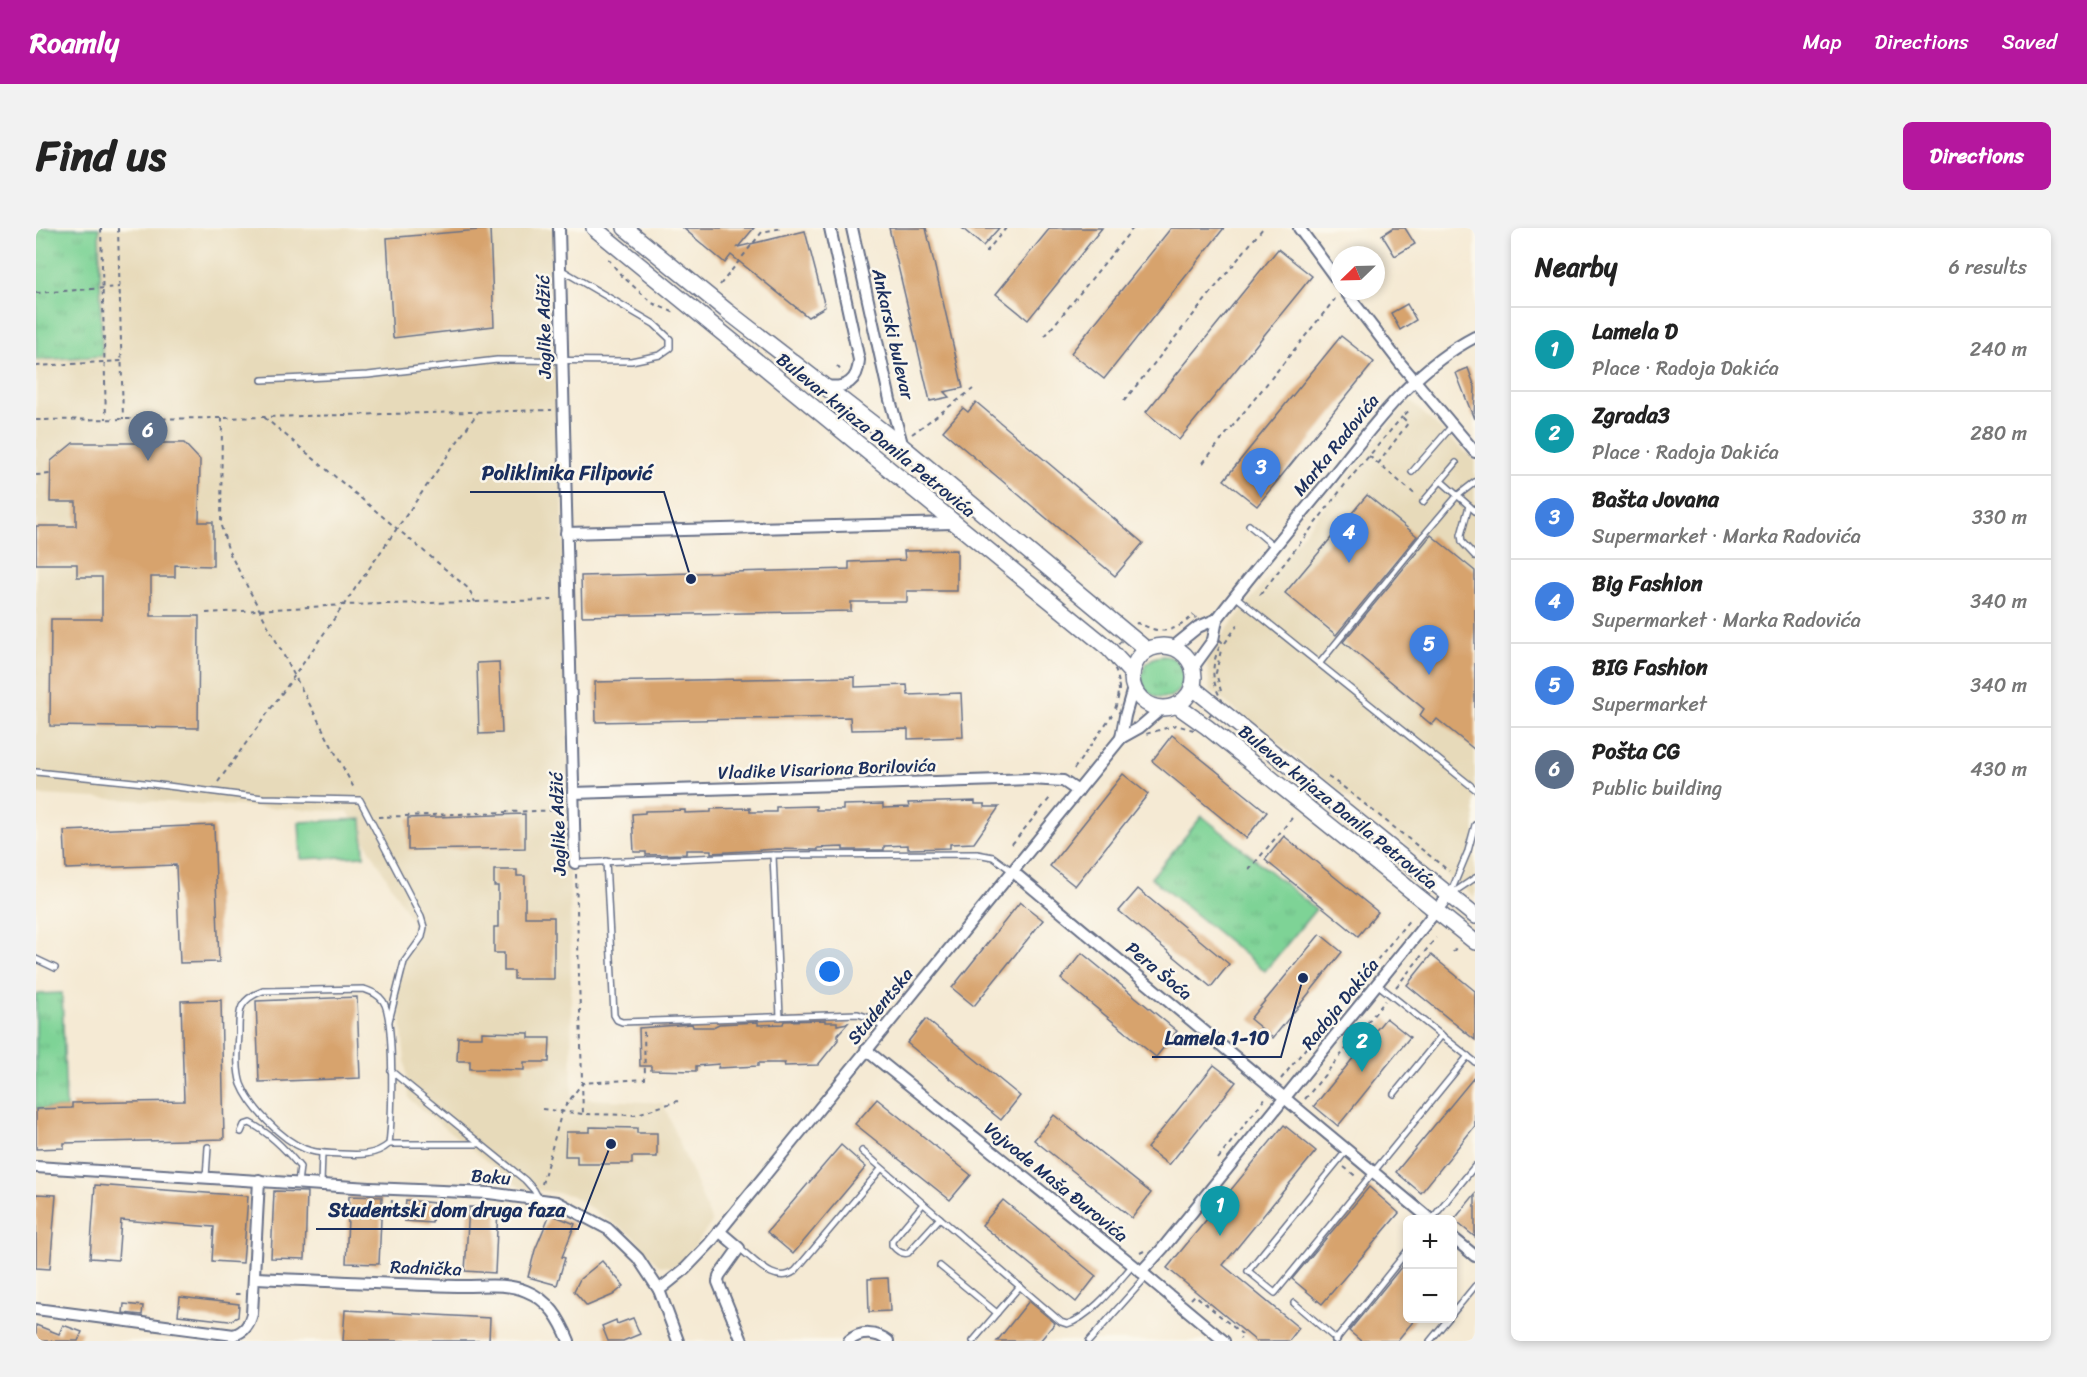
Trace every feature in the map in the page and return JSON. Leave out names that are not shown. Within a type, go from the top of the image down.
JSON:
[{"type":"main road","name":"Bulevar knjaza Danila Petrovića","points":[[594,228],[1108,648],[1133,681],[1138,696],[1145,702],[1169,707],[1207,727],[1475,942]]},
{"type":"main road","name":"Bulevar knjaza Danila Petrovića","points":[[625,228],[727,311],[826,386],[906,442],[1147,650]]},
{"type":"main road","points":[[1133,681],[1140,656],[1147,650],[1155,647],[1172,648],[1181,652],[1192,669],[1192,687],[1183,701],[1169,707]]},
{"type":"main road","name":"Bulevar knjaza Danila Petrovića","points":[[1192,687],[1475,916]]},
{"type":"street","name":"Jaglike Adžić","points":[[559,228],[575,863]]},
{"type":"street","points":[[826,386],[836,388],[848,384],[859,369],[859,360],[830,228]]},
{"type":"street","name":"Ankarski bulevar","points":[[852,228],[890,400],[906,442]]},
{"type":"street","points":[[1299,228],[1331,272]]},
{"type":"street","points":[[1346,300],[1475,452]]},
{"type":"street","name":"Marka Radovića","points":[[1192,669],[1213,640],[1217,619],[1397,397],[1414,380],[1457,347],[1475,337]]},
{"type":"street","points":[[566,533],[953,523]]},
{"type":"street","name":"Marka Radovića","points":[[1172,648],[1198,627],[1217,619]]},
{"type":"street","name":"Studentska","points":[[1121,738],[1133,681]]},
{"type":"street","name":"Studentska","points":[[659,1290],[685,1269],[720,1231],[1121,738],[1169,707]]},
{"type":"street","name":"Vladike Visariona Borilovića","points":[[573,793],[1031,779],[1063,781],[1078,791]]},
{"type":"street","name":"Pera Šoća","points":[[1012,871],[1425,1215]]},
{"type":"street","name":"Radoja Dakića","points":[[1140,1271],[1163,1248],[1449,895]]},
{"type":"street","name":"Vojvode Maša Đurovića","points":[[866,1050],[1224,1341]]},
{"type":"street","name":"Baku","points":[[36,1167],[489,1193],[557,1202],[608,1229],[638,1258],[659,1290],[678,1341]]},
{"type":"street","points":[[36,1309],[234,1335],[243,1332],[252,1314],[256,1278],[260,1180]]},
{"type":"street","points":[[720,1231],[740,1248],[719,1276],[718,1282],[741,1341]]},
{"type":"street","points":[[1457,1241],[1475,1256]]},
{"type":"street","name":"Radnička","points":[[256,1278],[509,1286],[537,1296],[549,1306],[560,1321],[569,1341]]},
{"type":"street","points":[[849,1341],[853,1337],[865,1334],[877,1334],[888,1341]]},
{"type":"lane","points":[[262,380],[368,375],[497,360],[631,361],[668,351],[671,344],[665,332],[560,269]]},
{"type":"lane","points":[[1412,471],[1452,426]]},
{"type":"lane","points":[[1423,502],[1456,464]]},
{"type":"lane","points":[[1441,482],[1475,511]]},
{"type":"lane","points":[[1319,664],[1457,496],[1475,482]]},
{"type":"lane","points":[[1469,506],[1461,535],[1462,542],[1475,556]]},
{"type":"lane","points":[[1250,525],[1275,547]]},
{"type":"lane","points":[[1235,596],[1475,789]]},
{"type":"lane","points":[[36,772],[263,798],[360,800],[421,916],[424,927],[422,938],[404,962],[389,1020]]},
{"type":"lane","points":[[1449,895],[1458,878],[1475,825]]},
{"type":"lane","points":[[575,863],[773,855],[982,854],[993,857],[1012,871]]},
{"type":"lane","points":[[773,855],[780,1017]]},
{"type":"lane","points":[[606,861],[617,1020],[622,1022],[858,1014],[870,1018],[884,1028]]},
{"type":"lane","points":[[1449,895],[1475,878]]},
{"type":"lane","points":[[36,959],[55,968]]},
{"type":"lane","points":[[1377,984],[1475,1062]]},
{"type":"lane","points":[[389,1144],[391,1071],[389,1020],[383,1000],[375,993],[364,990],[263,991],[244,1001],[239,1011],[238,1068],[241,1083],[256,1108],[286,1138],[303,1148],[322,1153],[357,1155],[371,1154],[382,1150],[389,1144],[478,1144]]},
{"type":"lane","points":[[1394,1094],[1442,1035]]},
{"type":"lane","points":[[1347,1150],[1248,1271],[1275,1293],[1468,1056]]},
{"type":"lane","points":[[391,1071],[525,1180],[539,1199]]},
{"type":"lane","points":[[241,1132],[244,1125],[250,1123],[258,1127],[292,1157],[300,1167],[298,1183]]},
{"type":"lane","points":[[206,1177],[208,1147]]},
{"type":"lane","name":"Radoja Dakića","points":[[862,1151],[1061,1322],[1073,1323],[1140,1271]]},
{"type":"lane","points":[[321,1185],[322,1153]]},
{"type":"lane","points":[[1435,1215],[1475,1166]]},
{"type":"lane","points":[[740,1248],[772,1274],[790,1275],[795,1272],[882,1169]]},
{"type":"lane","points":[[923,1204],[892,1241],[892,1245],[898,1251],[903,1254],[908,1253],[940,1218]]},
{"type":"lane","points":[[1294,1303],[1337,1340],[1403,1255]]},
{"type":"lane","points":[[940,1266],[997,1313]]},
{"type":"lane","points":[[1089,1341],[1140,1271]]},
{"type":"lane","points":[[973,1341],[1020,1286]]},
{"type":"lane","points":[[1457,1308],[1475,1286]]},
{"type":"lane","points":[[1430,1341],[1445,1323]]},
{"type":"path","points":[[101,228],[106,419]]},
{"type":"path","points":[[118,228],[123,419]]},
{"type":"path","points":[[759,228],[762,232]]},
{"type":"path","points":[[720,285],[762,232],[782,228]]},
{"type":"path","points":[[986,252],[1006,228]]},
{"type":"path","points":[[1045,336],[1133,228]]},
{"type":"path","points":[[1124,401],[1263,228]]},
{"type":"path","points":[[36,293],[103,287],[120,288]]},
{"type":"path","points":[[1203,463],[1336,300]]},
{"type":"path","points":[[36,366],[122,361]]},
{"type":"path","points":[[837,366],[845,375]]},
{"type":"path","points":[[906,442],[973,389]]},
{"type":"path","points":[[36,420],[563,410]]},
{"type":"path","points":[[1260,595],[1369,456],[1410,410]]},
{"type":"path","points":[[211,792],[478,412]]},
{"type":"path","points":[[263,417],[469,589],[475,602]]},
{"type":"path","points":[[1378,464],[1408,423],[1402,417]]},
{"type":"path","points":[[222,418],[221,526],[229,552],[360,800]]},
{"type":"path","points":[[1369,456],[1423,502]]},
{"type":"path","points":[[36,475],[51,474]]},
{"type":"path","points":[[206,613],[343,605],[568,600]]},
{"type":"path","points":[[1137,623],[1158,631],[1186,623],[1193,615]]},
{"type":"path","points":[[1222,642],[1217,650],[1212,673],[1215,688],[1224,700],[1216,673],[1222,648],[1239,623]]},
{"type":"path","points":[[1074,769],[1114,713],[1119,687],[1111,665],[1101,656]]},
{"type":"path","points":[[1108,657],[1119,675],[1121,687],[1115,709]]},
{"type":"path","points":[[1146,734],[1176,725],[1197,731]]},
{"type":"path","points":[[1323,775],[1342,786],[1458,878]]},
{"type":"path","points":[[1012,844],[1050,798]]},
{"type":"path","points":[[369,817],[573,810]]},
{"type":"path","points":[[1249,870],[1292,818]]},
{"type":"path","name":"Jaglike Adžić","points":[[575,863],[584,1114]]},
{"type":"path","points":[[1283,1077],[1411,918]]},
{"type":"path","points":[[1297,1108],[1436,938]]},
{"type":"path","points":[[542,1184],[562,1111],[582,1083],[645,1080],[644,1021]]},
{"type":"path","points":[[542,1109],[584,1114],[634,1115],[678,1101]]},
{"type":"path","points":[[1338,1162],[1365,1184]]},
{"type":"path","points":[[513,1218],[514,1205]]},
{"type":"path","points":[[1191,1299],[1195,1295],[1216,1311],[1243,1335],[1240,1340]]},
{"type":"path","points":[[1212,1317],[1216,1311]]},
{"type":"shaded area","points":[[36,228],[556,228],[569,775],[572,1098],[663,1103],[712,1222],[679,1268],[658,1265],[633,1236],[571,1195],[519,1187],[409,1099],[396,972],[413,923],[348,812],[36,793]]},
{"type":"shaded area","points":[[1409,400],[1475,461],[1475,897],[1210,690],[1206,656]]},
{"type":"green space","points":[[36,228],[99,228],[102,356],[36,360]]},
{"type":"green space","points":[[1163,656],[1178,662],[1184,677],[1178,692],[1163,698],[1148,692],[1142,677],[1148,662]]},
{"type":"green space","points":[[1202,816],[1316,909],[1265,971],[1151,878]]},
{"type":"green space","points":[[362,819],[364,856],[301,859],[299,822]]},
{"type":"green space","points":[[62,993],[66,1108],[36,1109],[36,994]]},
{"type":"building","points":[[683,228],[754,228],[738,247],[805,231],[825,307],[808,317],[731,255],[725,263]]},
{"type":"building","points":[[889,228],[926,228],[963,388],[944,392],[949,397],[930,401]]},
{"type":"building","points":[[962,228],[999,228],[983,246]]},
{"type":"building","points":[[1050,228],[1102,228],[1028,320],[996,294]]},
{"type":"building","points":[[1171,228],[1224,228],[1104,379],[1071,353]]},
{"type":"building","points":[[1393,228],[1405,228],[1415,244],[1395,256],[1382,235]]},
{"type":"building","points":[[490,229],[494,326],[393,338],[387,238]]},
{"type":"building","points":[[1278,249],[1312,276],[1179,440],[1146,412]]},
{"type":"building","points":[[1407,304],[1416,320],[1400,330],[1391,313]]},
{"type":"building","points":[[1341,336],[1374,362],[1257,506],[1224,480]]},
{"type":"building","points":[[1468,368],[1475,387],[1474,419],[1456,373]]},
{"type":"building","points":[[976,402],[1143,543],[1115,576],[943,431],[963,408],[968,412]]},
{"type":"building","points":[[73,443],[184,443],[200,460],[199,522],[213,522],[213,566],[175,565],[175,577],[151,577],[151,616],[199,616],[198,728],[50,726],[51,619],[102,619],[102,577],[77,577],[77,564],[36,564],[36,526],[76,526],[76,502],[50,502],[51,461]]},
{"type":"building","points":[[1367,495],[1417,536],[1336,635],[1285,593]]},
{"type":"building","points":[[1431,535],[1475,571],[1475,750],[1437,719],[1432,725],[1420,715],[1424,709],[1343,642]]},
{"type":"building","points":[[957,550],[957,591],[907,591],[907,602],[851,602],[851,611],[582,616],[581,576],[849,569],[849,562],[905,560],[904,551]]},
{"type":"building","points":[[499,662],[502,733],[479,734],[477,663]]},
{"type":"building","points":[[855,677],[855,687],[907,685],[908,695],[961,693],[963,737],[908,739],[908,729],[851,730],[850,717],[596,722],[595,682]]},
{"type":"building","points":[[1172,735],[1267,812],[1246,838],[1152,761]]},
{"type":"building","points":[[1123,774],[1148,794],[1075,886],[1050,866]]},
{"type":"building","points":[[975,801],[975,804],[985,804],[985,807],[999,807],[974,843],[950,844],[950,848],[908,849],[908,845],[884,846],[884,850],[843,850],[843,847],[818,848],[818,850],[778,849],[711,853],[711,850],[686,850],[686,854],[646,855],[646,852],[634,852],[632,814],[645,813],[645,811],[685,810],[685,813],[711,812],[711,809],[750,808],[750,812],[776,812],[776,807],[816,806],[816,810],[843,810],[843,805],[883,804],[883,808],[909,807],[908,803]]},
{"type":"building","points":[[525,814],[525,848],[408,850],[408,818]]},
{"type":"building","points":[[214,825],[219,962],[180,963],[176,865],[66,869],[64,831]]},
{"type":"building","points":[[1284,836],[1378,912],[1358,936],[1265,860]]},
{"type":"building","points":[[494,870],[517,870],[517,876],[525,876],[525,917],[554,917],[554,979],[514,979],[514,971],[504,971],[504,953],[494,953],[494,927],[498,927],[498,886],[494,886]]},
{"type":"building","points":[[1138,889],[1229,964],[1211,987],[1119,911]]},
{"type":"building","points":[[1020,902],[1043,920],[974,1006],[952,988]]},
{"type":"building","points":[[1320,934],[1342,952],[1273,1038],[1250,1019]]},
{"type":"building","points":[[1082,953],[1177,1031],[1156,1057],[1061,979]]},
{"type":"building","points":[[1431,955],[1475,991],[1475,1040],[1407,985]]},
{"type":"building","points":[[357,997],[360,1078],[259,1082],[256,1001]]},
{"type":"building","points":[[221,1000],[224,1139],[64,1143],[64,1148],[36,1149],[36,1109],[72,1108],[72,1103],[184,1101],[181,1001]]},
{"type":"building","points":[[1386,1018],[1410,1037],[1338,1126],[1314,1106]]},
{"type":"building","points":[[926,1019],[1020,1096],[1001,1120],[907,1043]]},
{"type":"building","points":[[825,1020],[825,1022],[837,1022],[837,1025],[848,1023],[818,1065],[784,1066],[785,1063],[758,1063],[758,1066],[718,1068],[719,1064],[696,1066],[696,1071],[651,1070],[651,1066],[640,1066],[639,1028],[692,1024],[693,1027],[713,1027],[719,1024],[758,1022],[758,1025],[783,1024],[784,1021]]},
{"type":"building","points":[[482,1032],[529,1033],[529,1038],[550,1038],[549,1062],[524,1062],[524,1070],[470,1069],[470,1061],[457,1061],[458,1037],[482,1037]]},
{"type":"building","points":[[1214,1065],[1236,1082],[1169,1165],[1147,1148]]},
{"type":"building","points":[[1475,1076],[1475,1126],[1421,1193],[1396,1172]]},
{"type":"building","points":[[877,1099],[971,1175],[950,1200],[855,1124]]},
{"type":"building","points":[[1054,1115],[1151,1193],[1132,1218],[1034,1140]]},
{"type":"building","points":[[1284,1125],[1316,1151],[1223,1265],[1299,1328],[1289,1341],[1256,1341],[1167,1268]]},
{"type":"building","points":[[590,1127],[637,1128],[637,1133],[657,1133],[657,1157],[632,1157],[632,1164],[577,1164],[577,1156],[565,1156],[566,1132],[590,1132]]},
{"type":"building","points":[[841,1145],[866,1167],[793,1254],[767,1232]]},
{"type":"building","points":[[95,1185],[248,1196],[243,1263],[212,1261],[214,1227],[121,1220],[118,1260],[90,1258]]},
{"type":"building","points":[[1369,1187],[1399,1213],[1322,1304],[1292,1279]]},
{"type":"building","points":[[274,1191],[307,1192],[305,1259],[271,1258]]},
{"type":"building","points":[[36,1194],[56,1195],[50,1269],[36,1268]]},
{"type":"building","points":[[1475,1194],[1475,1237],[1457,1222],[1457,1216]]},
{"type":"building","points":[[349,1196],[382,1197],[379,1264],[346,1263]]},
{"type":"building","points":[[406,1200],[434,1203],[432,1223],[404,1221]]},
{"type":"building","points":[[1003,1200],[1096,1276],[1076,1302],[982,1225]]},
{"type":"building","points":[[469,1207],[498,1208],[495,1273],[465,1271]]},
{"type":"building","points":[[550,1214],[575,1224],[562,1257],[565,1258],[557,1285],[528,1277],[535,1250]]},
{"type":"building","points":[[602,1261],[624,1286],[613,1295],[587,1306],[574,1291],[580,1279]]},
{"type":"building","points":[[1403,1265],[1403,1323],[1412,1323],[1397,1341],[1361,1341],[1349,1331]]},
{"type":"building","points":[[888,1278],[890,1311],[869,1312],[868,1279]]},
{"type":"building","points":[[180,1297],[239,1304],[238,1317],[229,1321],[178,1315]]},
{"type":"building","points":[[1029,1301],[1055,1323],[1040,1341],[997,1341]]},
{"type":"building","points":[[124,1304],[143,1306],[142,1315],[123,1313]]},
{"type":"building","points":[[345,1310],[490,1318],[489,1341],[343,1341]]},
{"type":"building","points":[[633,1318],[640,1334],[623,1341],[608,1341],[602,1326],[616,1320],[617,1324]]},
{"type":"building","points":[[36,1325],[59,1334],[63,1325],[82,1332],[78,1341],[36,1341]]},
{"type":"place","name":"Pošta CG","points":[[148,461]]},
{"type":"place","name":"Bašta Jovana","points":[[1261,498]]},
{"type":"place","name":"Big Fashion","points":[[1349,563]]},
{"type":"place","name":"Poliklinika Filipović","points":[[691,579]]},
{"type":"place","name":"BIG Fashion","points":[[1429,675]]},
{"type":"place","name":"Lamela 1-10","points":[[1303,978]]},
{"type":"place","name":"Zgrada3","points":[[1362,1072]]},
{"type":"place","name":"Studentski dom druga faza","points":[[611,1144]]},
{"type":"place","name":"Lamela D","points":[[1220,1236]]}]
